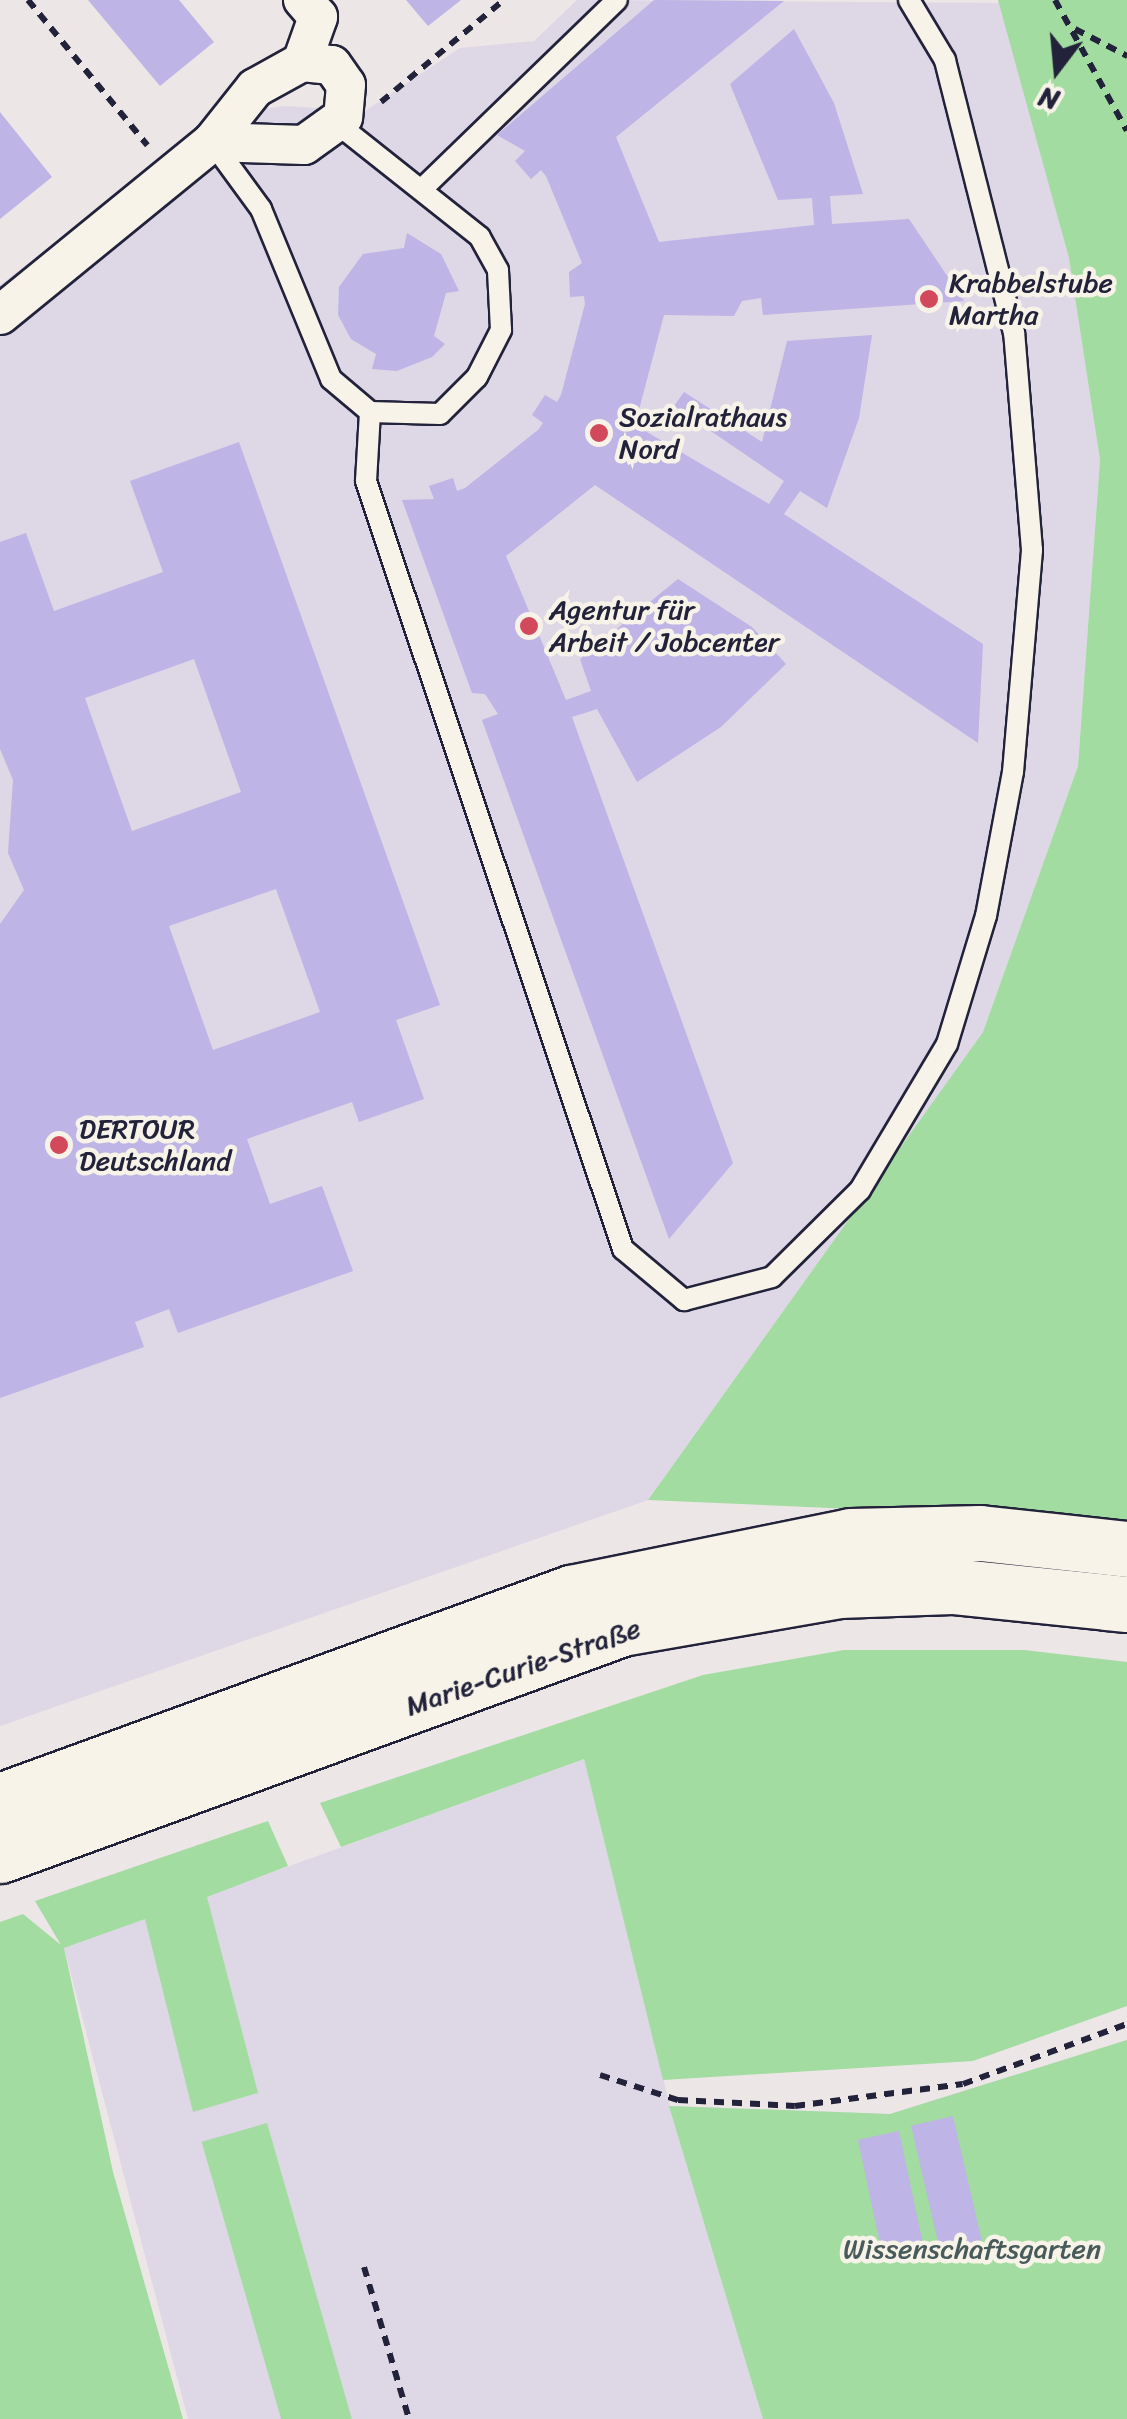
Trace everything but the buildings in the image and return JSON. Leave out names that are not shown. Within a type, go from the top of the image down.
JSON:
[{"type":"main road","name":"Marie-Curie-Straße","points":[[0,1802],[571,1593],[850,1536],[980,1533],[1127,1549]]},
{"type":"main road","name":"Marie-Curie-Straße","points":[[0,1855],[622,1628],[839,1590],[952,1586],[1127,1604]]},
{"type":"street","points":[[302,62],[318,18],[303,0]]},
{"type":"street","points":[[0,315],[212,142],[254,88],[302,62],[332,64],[346,85],[340,120],[304,146],[212,142]]},
{"type":"lane","points":[[423,188],[617,0]]},
{"type":"lane","points":[[370,412],[366,480],[623,1249],[684,1300],[772,1277],[860,1190],[948,1044],[986,916],[1013,772],[1032,550],[1014,333],[945,60],[909,0]]},
{"type":"lane","points":[[212,142],[261,209],[331,378],[370,412],[440,414],[477,377],[501,330],[498,270],[480,237],[340,120]]},
{"type":"path","points":[[28,0],[170,173]]},
{"type":"path","points":[[340,120],[396,95],[504,0]]},
{"type":"path","points":[[1055,0],[1127,130]]},
{"type":"path","points":[[1072,28],[1127,56]]},
{"type":"path","points":[[600,2076],[678,2100],[795,2106],[963,2084],[1127,2024]]},
{"type":"path","points":[[364,2266],[408,2419]]},
{"type":"shaded area","points":[[577,0],[1001,3],[1069,258],[1100,460],[1078,766],[983,1032],[648,1500],[0,1726],[0,285],[219,115],[285,106],[365,111],[460,48],[534,41]]},
{"type":"shaded area","points":[[584,1759],[670,2106],[890,2114],[1127,2040],[1127,2419],[188,2419],[64,1948]]},
{"type":"green space","points":[[998,0],[1127,0],[1127,1521],[648,1500],[983,1032],[1078,766],[1100,460],[1069,258]]},
{"type":"green space","points":[[844,1650],[1024,1650],[1127,1662],[1127,2006],[973,2061],[663,2080],[584,1759],[341,1847],[320,1803],[703,1675]]},
{"type":"green space","points":[[268,1821],[288,1866],[207,1897],[258,2093],[193,2112],[145,1919],[64,1948],[113,2172],[183,2419],[0,2419],[0,1922],[23,1914],[61,1945],[35,1901]]},
{"type":"green space","name":"Wissenschaftsgarten","points":[[1127,2040],[1127,2419],[763,2419],[669,2106],[890,2114]]},
{"type":"green space","points":[[267,2123],[352,2419],[281,2419],[202,2142]]},
{"type":"place","name":"Krabbelstube Martha","points":[[929,299]]},
{"type":"place","name":"Sozialrathaus Nord","points":[[599,433]]},
{"type":"place","name":"Agentur für Arbeit / Jobcenter","points":[[529,626]]},
{"type":"place","name":"DERTOUR Deutschland","points":[[59,1145]]}]
